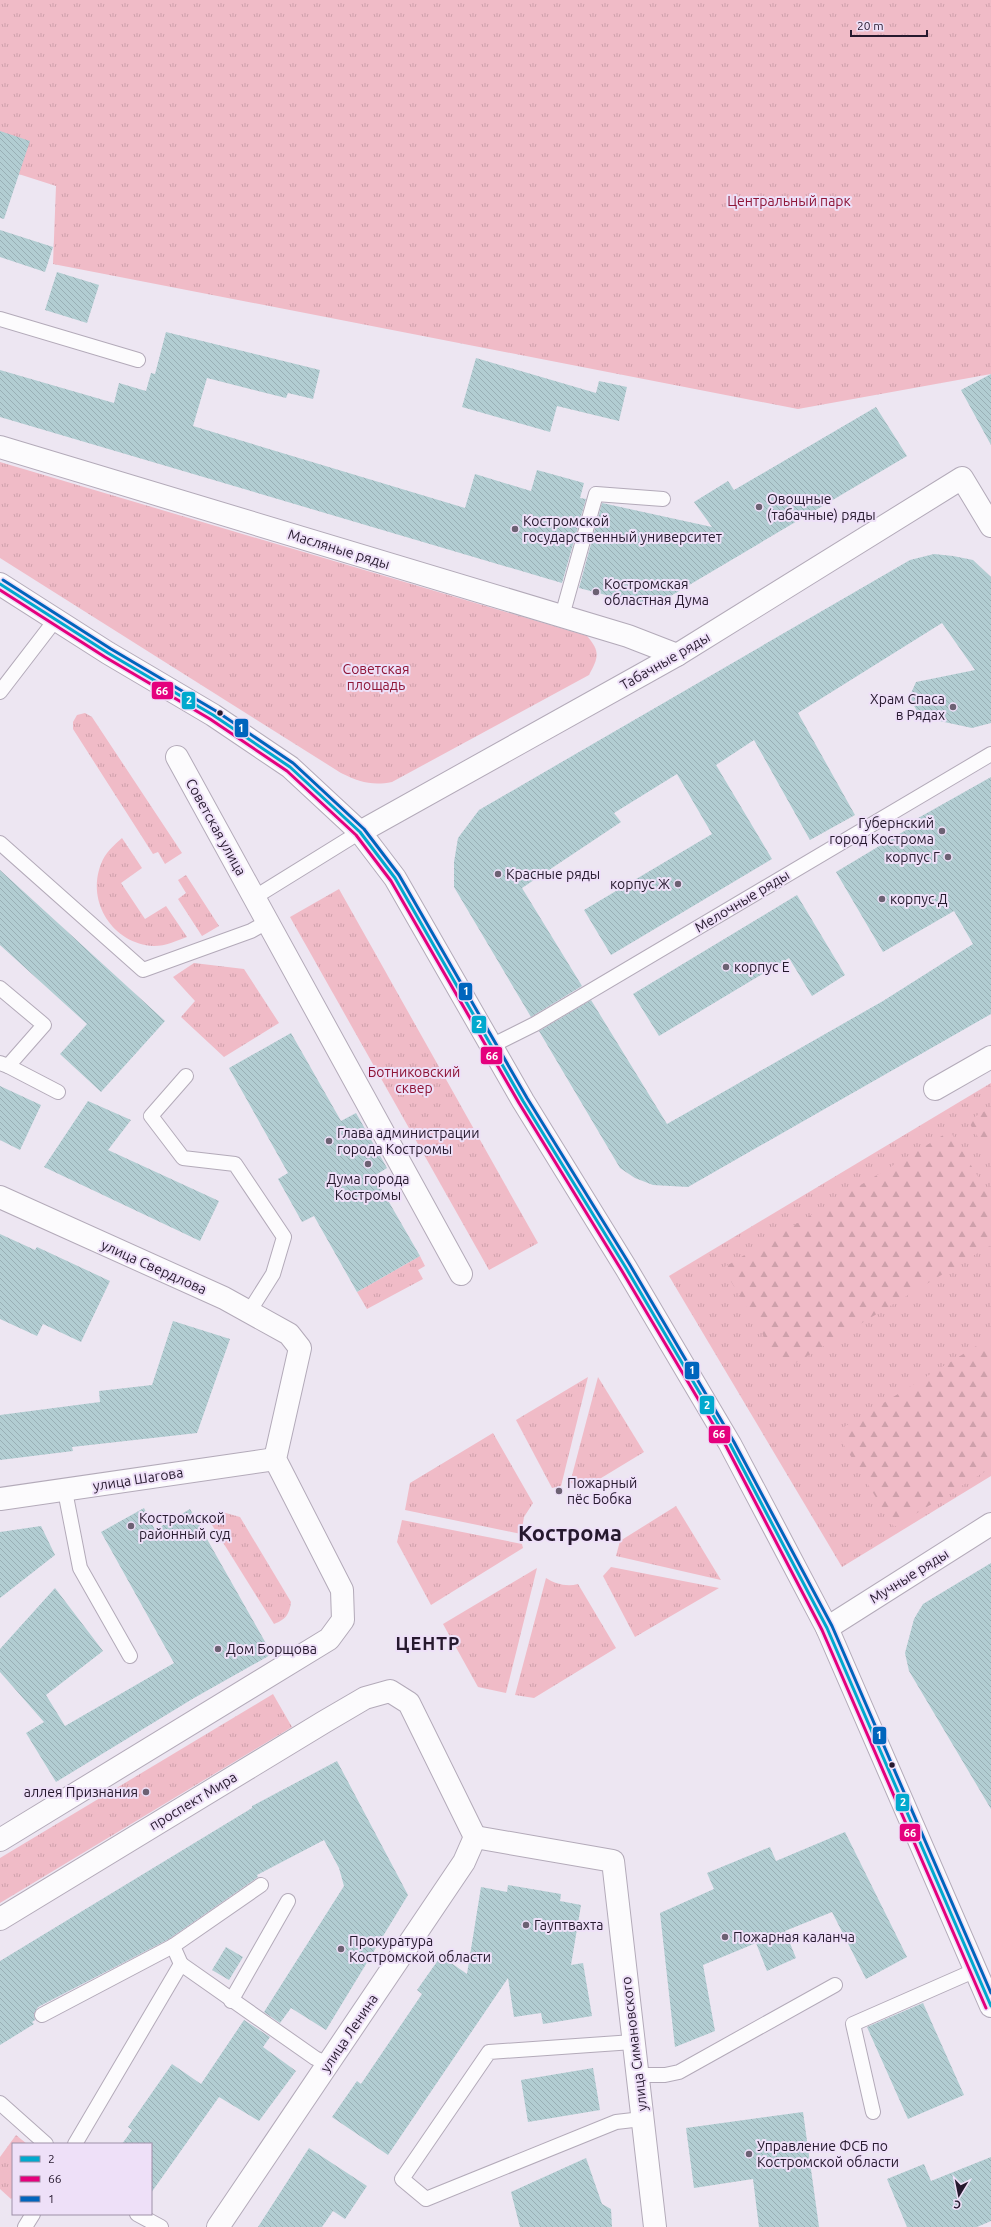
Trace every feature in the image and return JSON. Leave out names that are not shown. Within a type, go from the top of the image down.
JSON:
[{"type":"street","name":"Масляные ряды","points":[[0,447],[628,636],[677,655]]},
{"type":"street","name":"Табачные ряды","points":[[360,832],[677,655],[962,478],[991,526]]},
{"type":"street","points":[[0,584],[213,716],[290,767],[360,832],[395,878],[491,1046],[626,1268],[730,1444],[827,1628],[991,2006]]},
{"type":"street","name":"Советская улица","points":[[177,757],[461,1274]]},
{"type":"street","points":[[935,1089],[991,1057]]},
{"type":"street","name":"улица Свердлова","points":[[0,1197],[224,1298],[289,1334],[300,1348],[275,1459]]},
{"type":"street","points":[[0,1840],[329,1639],[343,1620],[342,1590],[275,1459]]},
{"type":"street","name":"улица Шагова","points":[[0,1499],[65,1491],[275,1459]]},
{"type":"street","name":"Мучные ряды","points":[[827,1628],[991,1524]]},
{"type":"street","name":"проспект Мира","points":[[0,1919],[365,1698],[390,1691],[409,1703],[475,1837]]},
{"type":"street","name":"улица Симановского","points":[[475,1837],[613,1861],[654,2227]]},
{"type":"street","name":"улица Ленина","points":[[218,2227],[464,1862],[475,1837]]},
{"type":"lane","points":[[0,320],[138,360]]},
{"type":"lane","points":[[562,616],[596,494],[663,499]]},
{"type":"lane","points":[[0,692],[56,619]]},
{"type":"lane","name":"Мелочные ряды","points":[[491,1046],[535,1024],[991,754]]},
{"type":"lane","points":[[255,897],[360,832]]},
{"type":"lane","points":[[0,843],[144,970],[251,931],[267,922]]},
{"type":"lane","points":[[0,988],[44,1025],[4,1064],[58,1092]]},
{"type":"lane","points":[[186,1076],[151,1116],[183,1158],[235,1164],[284,1237],[273,1274],[249,1312]]},
{"type":"lane","points":[[65,1491],[80,1568],[130,1656]]},
{"type":"lane","points":[[42,2015],[173,1946],[261,1885]]},
{"type":"lane","points":[[231,2000],[288,1901]]},
{"type":"lane","points":[[173,1946],[181,1964],[314,2058],[328,2064]]},
{"type":"lane","points":[[76,2143],[181,1964]]},
{"type":"lane","points":[[873,2112],[853,2024],[976,1970]]},
{"type":"lane","points":[[637,2075],[665,2075],[679,2072],[835,1985]]},
{"type":"lane","points":[[634,2042],[489,2052],[402,2179],[426,2199],[616,2122],[642,2119]]},
{"type":"lane","points":[[0,2103],[45,2143]]},
{"type":"lane","points":[[25,2227],[32,2215]]},
{"type":"lane","points":[[139,2215],[161,2227]]},
{"type":"green space","name":"Центральный парк","points":[[0,0],[991,0],[991,374],[798,409],[53,264],[56,186],[3,169],[0,141]]},
{"type":"green space","name":"Советская площадь","points":[[0,462],[587,636],[596,651],[596,659],[589,675],[392,782],[378,784],[360,781],[341,773],[0,558]]},
{"type":"green space","points":[[85,713],[92,717],[182,853],[165,864],[158,852],[153,854],[73,729],[73,722],[77,715]]},
{"type":"green space","points":[[122,838],[142,868],[121,883],[145,919],[166,906],[187,937],[158,946],[139,943],[126,938],[115,929],[106,918],[100,906],[97,893],[97,878],[105,856]]},
{"type":"green space","points":[[186,875],[219,926],[202,936],[178,899],[186,893],[178,880]]},
{"type":"green space","name":"Ботниковский сквер","points":[[339,889],[538,1243],[489,1270],[290,917]]},
{"type":"green space","points":[[194,963],[244,969],[279,1023],[224,1057],[181,1017],[195,1001],[173,977]]},
{"type":"green space","points":[[991,1083],[991,1476],[842,1567],[669,1276]]},
{"type":"green space","points":[[991,1107],[991,1158],[968,1121]]},
{"type":"green space","points":[[950,1131],[991,1198],[991,1245],[784,1370],[723,1268]]},
{"type":"green space","points":[[420,1256],[425,1266],[418,1270],[423,1279],[367,1309],[357,1292]]},
{"type":"green space","points":[[991,1337],[991,1468],[894,1527],[836,1432]]},
{"type":"green space","points":[[588,1377],[561,1486],[552,1488],[516,1420]]},
{"type":"green space","points":[[598,1377],[644,1452],[588,1486],[570,1483]]},
{"type":"green space","points":[[493,1433],[533,1503],[524,1517],[521,1534],[405,1510],[410,1483]]},
{"type":"green space","points":[[676,1506],[721,1580],[616,1556],[620,1541]]},
{"type":"green space","points":[[222,1512],[240,1517],[291,1602],[286,1616],[274,1624],[207,1517]]},
{"type":"green space","points":[[402,1520],[522,1544],[523,1548],[431,1605],[397,1542]]},
{"type":"green space","points":[[611,1567],[719,1588],[635,1637],[603,1576]]},
{"type":"green space","points":[[537,1568],[506,1693],[478,1687],[443,1624]]},
{"type":"green space","points":[[546,1578],[561,1584],[578,1584],[616,1648],[534,1698],[515,1695]]},
{"type":"green space","name":"аллея Признания","points":[[273,1694],[292,1727],[0,1903],[0,1858]]},
{"type":"green space","points":[[16,2135],[26,2143],[12,2143],[11,2199],[0,2189],[0,2157]]},
{"type":"building","points":[[0,131],[30,141],[4,219],[0,218]]},
{"type":"building","points":[[0,230],[53,247],[45,272],[0,257]]},
{"type":"building","points":[[57,272],[99,285],[87,323],[45,310]]},
{"type":"building","points":[[166,332],[320,370],[313,399],[288,393],[286,398],[207,378],[193,426],[465,508],[475,474],[531,491],[537,470],[584,483],[580,498],[586,499],[562,583],[0,417],[0,370],[114,403],[119,383],[146,391],[151,373],[155,374]]},
{"type":"building","points":[[476,358],[596,393],[599,381],[627,387],[619,421],[557,406],[550,432],[462,407]]},
{"type":"building","points":[[991,374],[991,445],[961,390]]},
{"type":"building","name":"Овощные (табачные) ряды","points":[[876,407],[907,456],[652,607],[579,588],[602,503],[712,527],[694,502],[728,481],[734,490]]},
{"type":"building","points":[[934,554],[973,560],[991,577],[991,723],[972,728],[921,717],[909,698],[916,682],[975,670],[942,623],[798,713],[855,815],[810,840],[754,740],[716,765],[772,859],[611,955],[584,910],[712,834],[677,774],[614,813],[621,822],[522,888],[582,986],[531,1017],[454,887],[454,862],[458,838],[479,810],[910,560]]},
{"type":"building","points":[[991,777],[991,1014],[688,1187],[653,1185],[635,1178],[620,1168],[539,1031],[591,1000],[667,1124],[883,1001],[973,944],[954,911],[883,952],[836,872],[906,830],[904,826]]},
{"type":"building","points":[[0,870],[165,1021],[101,1092],[60,1054],[87,1024],[0,945]]},
{"type":"building","name":"корпус Е","points":[[797,895],[845,975],[812,996],[789,958],[659,1036],[633,994]]},
{"type":"building","points":[[291,1033],[341,1121],[356,1113],[387,1168],[374,1176],[420,1256],[357,1292],[314,1216],[302,1222],[278,1179],[288,1173],[229,1068]]},
{"type":"building","points":[[0,1086],[41,1105],[20,1150],[0,1140]]},
{"type":"building","points":[[88,1101],[131,1120],[108,1150],[219,1201],[200,1241],[44,1167]]},
{"type":"building","points":[[0,1234],[35,1250],[37,1247],[110,1281],[81,1342],[43,1324],[37,1336],[0,1319]]},
{"type":"building","points":[[173,1321],[230,1339],[197,1433],[72,1447],[73,1451],[0,1460],[0,1415],[100,1402],[99,1391],[152,1385]]},
{"type":"building","name":"Дом Борщова","points":[[144,1508],[155,1530],[190,1509],[272,1654],[194,1698],[56,1782],[26,1733],[44,1722],[0,1672],[0,1649],[55,1588],[103,1651],[46,1695],[65,1726],[174,1663],[101,1532]]},
{"type":"building","points":[[41,1526],[55,1555],[0,1598],[0,1532]]},
{"type":"building","points":[[991,1563],[991,1809],[909,1671],[905,1653],[914,1619],[923,1604]]},
{"type":"building","points":[[337,1761],[408,1895],[326,2030],[291,2008],[280,2023],[264,2012],[344,1886],[339,1868],[324,1840],[257,1875],[258,1877],[169,1939],[38,2007],[34,2014],[35,2020],[32,2022],[34,2024],[0,2045],[0,1961],[252,1808],[252,1806]]},
{"type":"building","name":"Пожарная каланча","points":[[845,1832],[907,1957],[866,1979],[832,1912],[785,1931],[796,1958],[767,1971],[756,1943],[703,1965],[715,2031],[675,2047],[660,1913],[714,1889],[707,1873],[770,1847],[776,1861]]},
{"type":"building","points":[[508,1885],[561,1894],[560,1901],[581,1905],[571,1965],[583,1963],[592,2016],[543,2024],[541,2013],[514,2017],[508,1978],[388,2155],[332,2117],[357,2081],[361,2084],[422,1994],[417,1990],[441,1956],[467,1974],[481,1887],[507,1892]]},
{"type":"building","points":[[226,1947],[243,1957],[229,1980],[212,1970]]},
{"type":"building","points":[[923,2003],[964,2095],[908,2119],[867,2027]]},
{"type":"building","points":[[244,2020],[270,2037],[263,2047],[296,2071],[259,2121],[219,2097],[152,2192],[152,2143],[123,2143],[132,2130],[128,2127],[172,2064],[201,2084]]},
{"type":"building","points":[[593,2068],[600,2110],[528,2122],[521,2080]]},
{"type":"building","name":"Управление ФСБ по Костромской области","points":[[803,2112],[819,2227],[759,2227],[753,2179],[694,2188],[686,2128]]},
{"type":"building","points":[[309,2148],[367,2186],[345,2219],[333,2211],[322,2227],[258,2227]]},
{"type":"building","points":[[991,2157],[991,2221],[977,2227],[907,2227],[887,2179],[924,2164],[931,2181]]},
{"type":"building","points":[[586,2158],[602,2204],[611,2209],[612,2227],[520,2227],[511,2192]]},
{"type":"transit line","name":"1","points":[[3,580],[111,649],[216,711],[293,763],[364,829],[399,875],[527,1098],[630,1265],[734,1442],[832,1626],[991,1993]]},
{"type":"transit line","name":"2","points":[[0,584],[108,653],[213,715],[290,767],[360,832],[395,878],[523,1101],[626,1268],[730,1444],[827,1628],[991,2006]]},
{"type":"transit line","name":"66","points":[[0,590],[105,657],[210,719],[287,771],[356,835],[391,881],[519,1103],[622,1271],[726,1446],[822,1630],[986,2008]]},
{"type":"place","name":"Овощные (табачные) ряды","points":[[759,507]]},
{"type":"place","name":"Костромской государственный университет","points":[[515,529]]},
{"type":"place","name":"Костромская областная Дума","points":[[596,592]]},
{"type":"place","name":"Храм Спаса в Рядах","points":[[953,707]]},
{"type":"place","name":"Губернский город Кострома","points":[[942,831]]},
{"type":"place","name":"корпус Г","points":[[948,857]]},
{"type":"place","name":"Красные ряды","points":[[498,874]]},
{"type":"place","name":"корпус Ж","points":[[678,884]]},
{"type":"place","name":"корпус Д","points":[[882,899]]},
{"type":"place","name":"корпус Е","points":[[726,967]]},
{"type":"place","name":"Глава администрации города Костромы","points":[[329,1141]]},
{"type":"place","name":"Дума города Костромы","points":[[368,1164]]},
{"type":"place","name":"Пожарный пёс Бобка","points":[[559,1491]]},
{"type":"place","name":"Костромской районный суд","points":[[131,1526]]},
{"type":"place","name":"Дом Борщова","points":[[218,1649]]},
{"type":"place","name":"аллея Признания","points":[[146,1792]]},
{"type":"place","name":"Гауптвахта","points":[[526,1925]]},
{"type":"place","name":"Пожарная каланча","points":[[725,1937]]},
{"type":"place","name":"Прокуратура Костромской области","points":[[341,1949]]},
{"type":"place","name":"Управление ФСБ по Костромской области","points":[[749,2154]]},
{"type":"district","name":"Кострома","points":[[570,1532]]},
{"type":"district","name":"ЦЕНТР","points":[[428,1643]]}]
